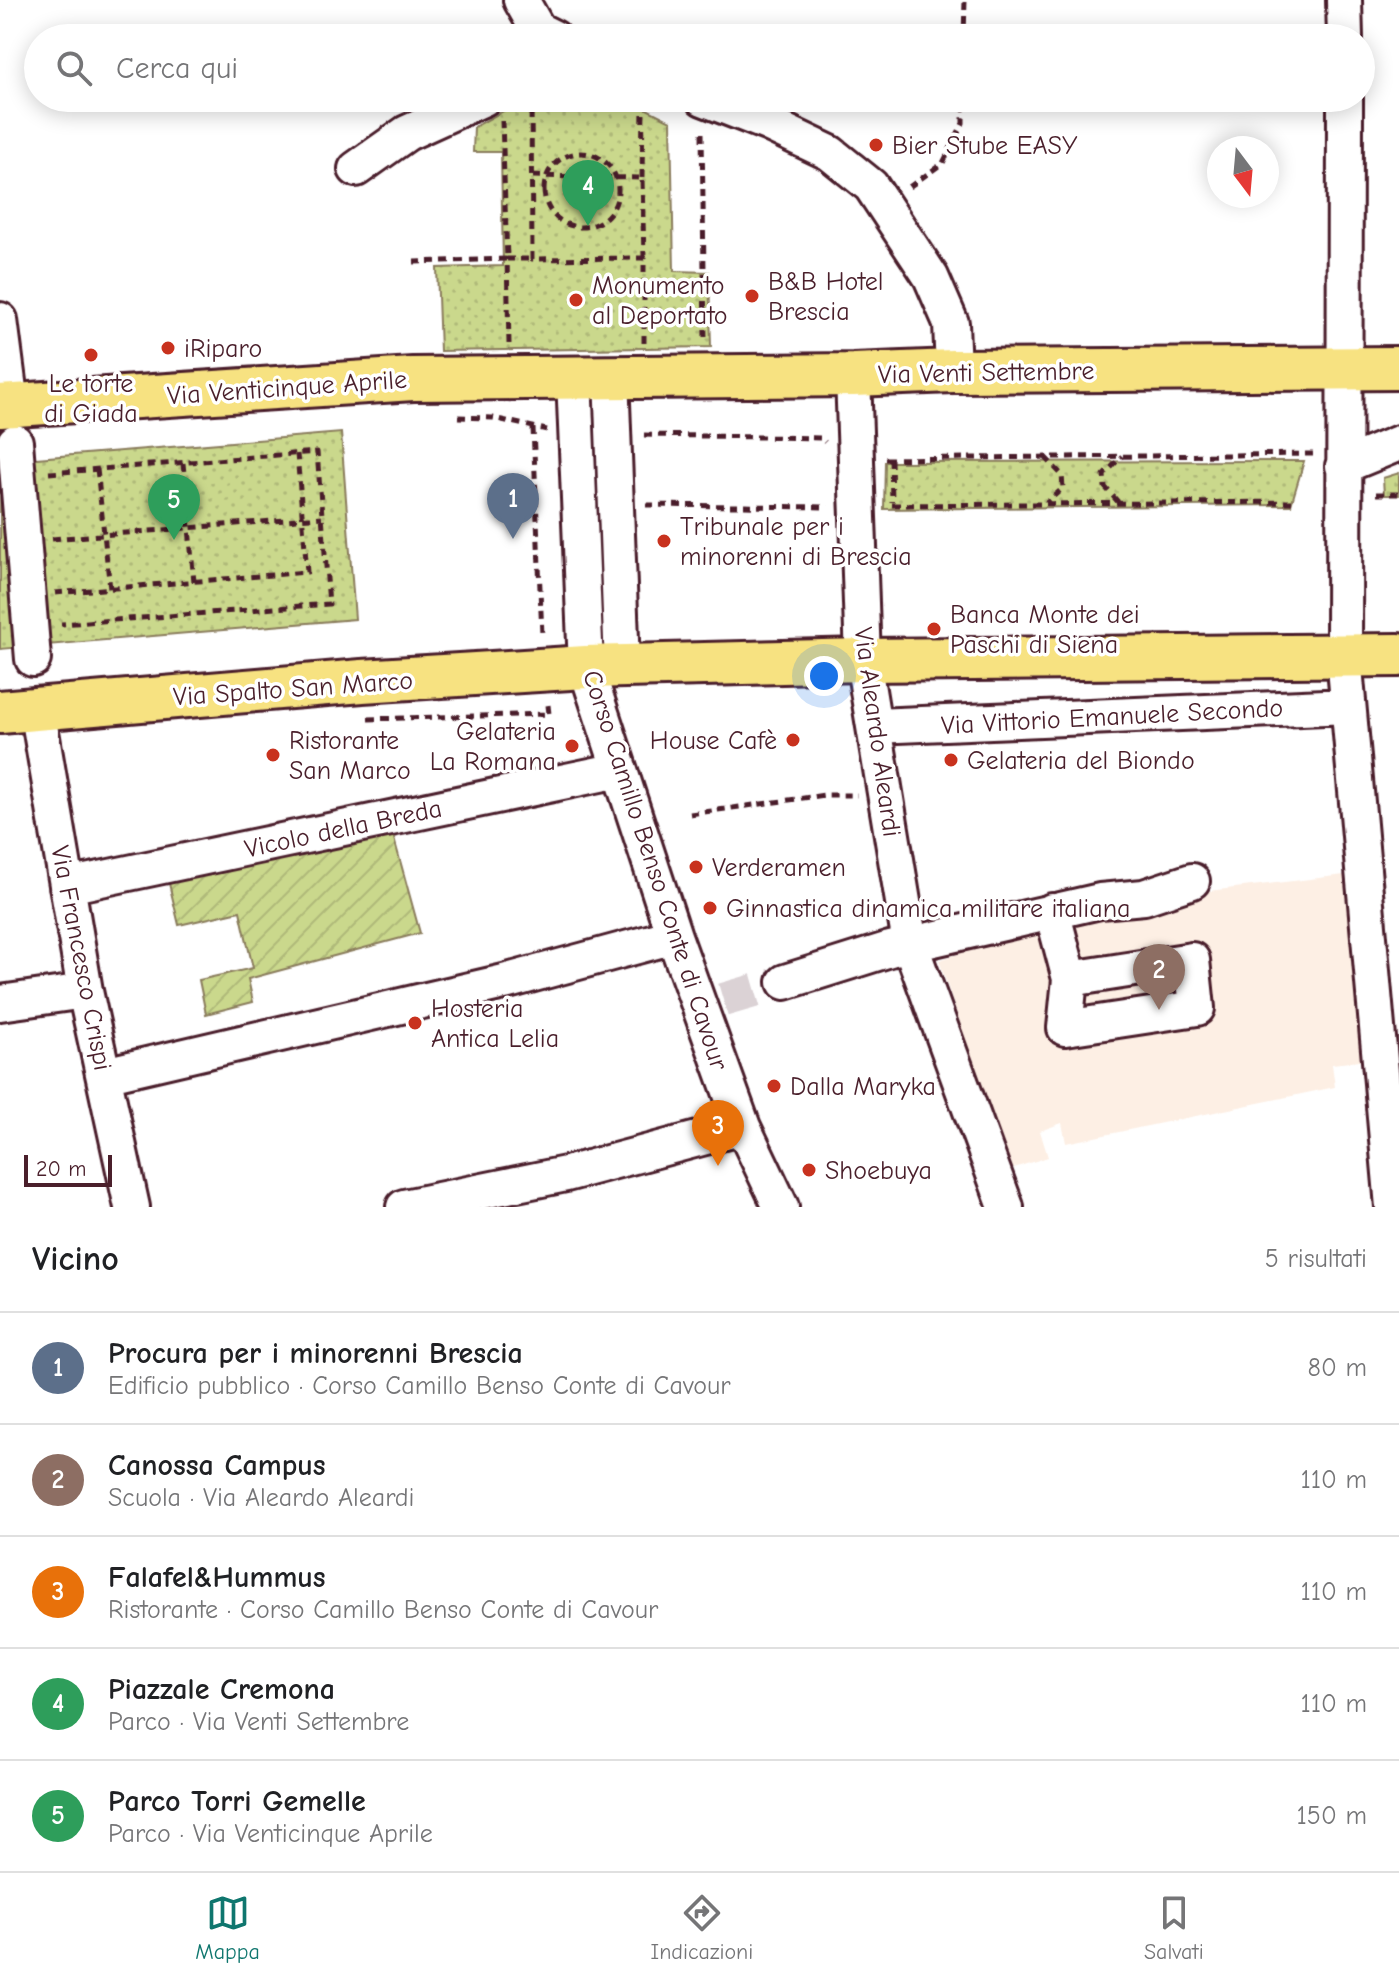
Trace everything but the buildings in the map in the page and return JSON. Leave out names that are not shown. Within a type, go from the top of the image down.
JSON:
[{"type":"main road","name":"Via Venti Settembre","points":[[592,377],[1399,368]]},
{"type":"main road","name":"Via Venticinque Aprile","points":[[9,417],[413,379],[592,377]]},
{"type":"main road","name":"Via Vittorio Emanuele Secondo","points":[[604,667],[863,660],[1399,655]]},
{"type":"main road","name":"Via Spalto San Marco","points":[[18,710],[362,681],[604,667]]},
{"type":"street","points":[[521,0],[535,24]]},
{"type":"street","points":[[1344,0],[1345,24]]},
{"type":"street","points":[[356,169],[407,133],[472,112]]},
{"type":"street","points":[[739,112],[830,153],[871,186],[931,277],[951,323],[953,371]]},
{"type":"street","points":[[1345,112],[1345,368],[1328,460],[1393,1207]]},
{"type":"street","points":[[0,320],[18,476],[33,659]]},
{"type":"street","name":"Via Aleardo Aleardi","points":[[853,375],[863,660],[910,944],[1006,1207]]},
{"type":"street","points":[[592,377],[604,667]]},
{"type":"street","name":"Corso Camillo Benso Conte di Cavour","points":[[592,377],[564,478],[604,667],[619,770],[674,936],[711,1003],[743,1127],[781,1207]]},
{"type":"street","points":[[1328,460],[1399,443]]},
{"type":"street","name":"Via Vittorio Emanuele Secondo","points":[[875,726],[1348,706]]},
{"type":"street","name":"Via Francesco Crispi","points":[[18,710],[67,886],[85,991],[132,1207]]},
{"type":"street","name":"Vicolo della Breda","points":[[67,886],[619,770]]},
{"type":"street","points":[[785,982],[854,959],[1061,904],[1144,897],[1192,881]]},
{"type":"street","points":[[1061,904],[1070,979]]},
{"type":"street","points":[[104,1075],[504,982],[674,936]]},
{"type":"street","points":[[0,1003],[85,991]]},
{"type":"street","points":[[404,1207],[566,1174],[743,1127]]},
{"type":"path","points":[[964,24],[965,0]]},
{"type":"path","points":[[494,112],[507,259],[509,344]]},
{"type":"path","points":[[531,112],[532,259]]},
{"type":"path","points":[[643,112],[644,348]]},
{"type":"path","points":[[899,194],[943,163],[963,123],[963,112]]},
{"type":"path","points":[[702,133],[705,340]]},
{"type":"path","points":[[586,152],[598,156],[617,178],[615,207],[598,223],[586,227],[561,221],[546,202],[546,177],[552,166],[574,153],[586,152]]},
{"type":"path","points":[[533,176],[642,178]]},
{"type":"path","points":[[414,262],[644,258]]},
{"type":"path","points":[[453,417],[493,418],[533,428],[542,632]]},
{"type":"path","points":[[631,435],[821,438],[831,449]]},
{"type":"path","points":[[18,476],[317,452],[329,604],[29,610]]},
{"type":"path","points":[[29,610],[110,589],[307,572],[297,454]]},
{"type":"path","points":[[884,459],[1122,456],[1328,460]]},
{"type":"path","points":[[1118,503],[1105,487],[1104,475],[1122,456]]},
{"type":"path","points":[[1045,457],[1062,475],[1063,488],[1046,503]]},
{"type":"path","points":[[183,463],[194,582]]},
{"type":"path","points":[[97,469],[110,589]]},
{"type":"path","points":[[1366,494],[1399,494]]},
{"type":"path","points":[[892,505],[1297,502]]},
{"type":"path","points":[[632,505],[841,507]]},
{"type":"path","points":[[24,541],[322,517]]},
{"type":"path","points":[[690,814],[825,795],[862,795]]},
{"type":"shaded area","points":[[1353,874],[1368,1060],[1332,1064],[1335,1087],[1066,1143],[1062,1123],[1040,1131],[1048,1157],[1008,1170],[939,960],[1004,940],[1209,891]]},
{"type":"green space","points":[[501,112],[653,112],[671,121],[674,271],[709,272],[711,347],[440,351],[437,268],[503,266],[501,152],[473,152],[474,127]]},
{"type":"green space","points":[[341,433],[355,619],[0,649],[0,461]]},
{"type":"green space","points":[[1304,461],[1291,505],[884,509],[885,462]]},
{"type":"green space","points":[[1399,473],[1399,495],[1384,495],[1383,478]]},
{"type":"green space","points":[[390,824],[420,933],[248,979],[253,1002],[206,1014],[199,980],[253,968],[240,911],[179,925],[166,871]]},
{"type":"tunnel","points":[[723,1000],[785,982]]},
{"type":"place","name":"Bier Stube EASY","points":[[876,145]]},
{"type":"place","name":"Piazzale Cremona","points":[[588,226]]},
{"type":"place","name":"B&B Hotel Brescia","points":[[752,296]]},
{"type":"place","name":"Monumento al Deportato","points":[[576,300]]},
{"type":"place","name":"iRiparo","points":[[168,348]]},
{"type":"place","name":"Le torte di Giada","points":[[91,355]]},
{"type":"place","name":"Procura per i minorenni Brescia","points":[[513,539]]},
{"type":"place","name":"Parco Torri Gemelle","points":[[174,540]]},
{"type":"place","name":"Tribunale per i minorenni di Brescia","points":[[664,541]]},
{"type":"place","name":"Banca Monte dei Paschi di Siena","points":[[934,629]]},
{"type":"place","name":"House Cafè","points":[[793,740]]},
{"type":"place","name":"Gelateria La Romana","points":[[572,746]]},
{"type":"place","name":"Ristorante San Marco","points":[[273,755]]},
{"type":"place","name":"Gelateria del Biondo","points":[[951,760]]},
{"type":"place","name":"Verderamen","points":[[696,867]]},
{"type":"place","name":"Ginnastica dinamica militare italiana","points":[[710,908]]},
{"type":"place","name":"Canossa Campus","points":[[1159,1010]]},
{"type":"place","name":"Hosteria Antica Lelia","points":[[415,1023]]},
{"type":"place","name":"Dalla Maryka","points":[[774,1086]]},
{"type":"place","name":"Falafel&Hummus","points":[[718,1166]]},
{"type":"place","name":"Shoebuya","points":[[809,1170]]}]
